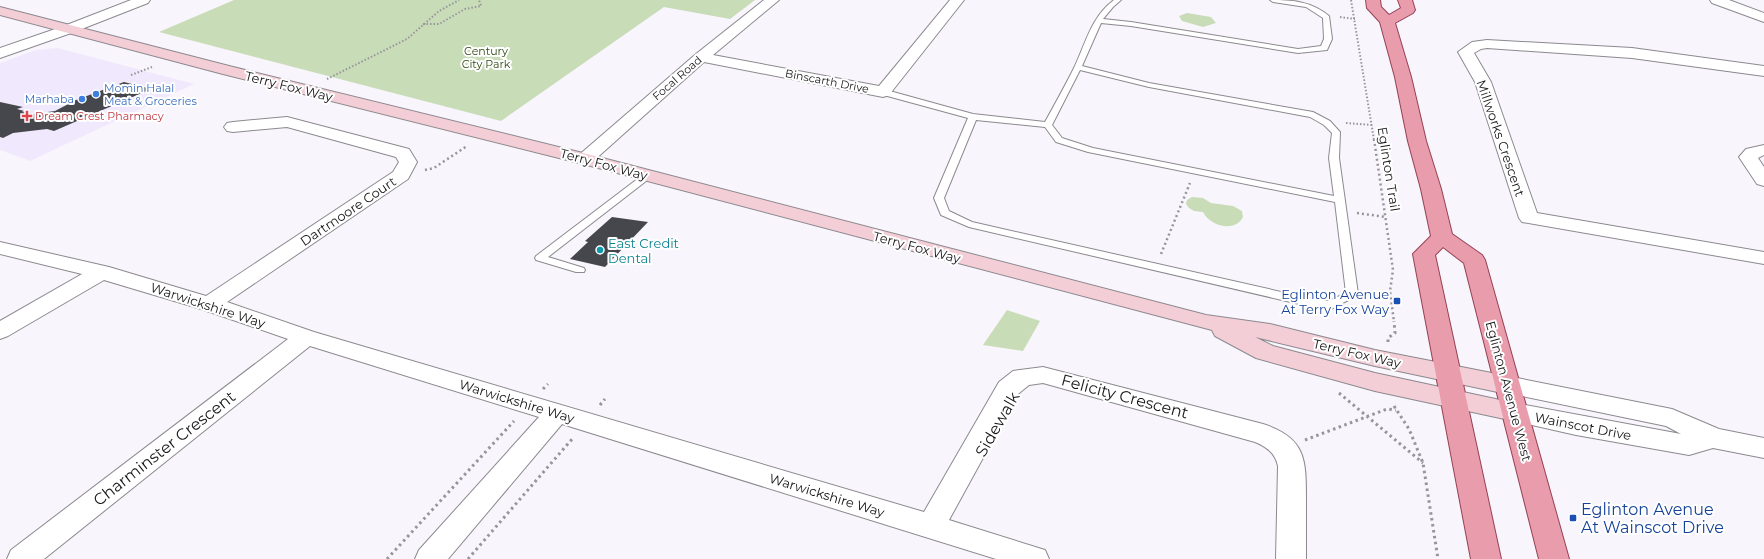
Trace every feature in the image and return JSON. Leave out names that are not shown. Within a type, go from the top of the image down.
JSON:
[{"type":"main road","points":[[1373,0],[1374,8],[1387,21],[1403,77],[1417,141],[1431,189],[1442,237],[1424,254],[1486,559]]},
{"type":"main road","points":[[1387,21],[1408,10],[1405,0]]},
{"type":"main road","name":"Eglinton Avenue West","points":[[1442,237],[1474,260],[1554,559]]},
{"type":"street","points":[[0,53],[69,29],[143,0]]},
{"type":"street","name":"Focal Road","points":[[585,159],[701,57],[772,0]]},
{"type":"street","name":"Binscarth Drive","points":[[701,57],[883,92],[957,0]]},
{"type":"street","points":[[1717,0],[1764,18]]},
{"type":"street","name":"Terry Fox Way","points":[[0,11],[585,159],[1206,322],[1270,332],[1375,358],[1507,385]]},
{"type":"street","name":"Millworks Crescent","points":[[1764,71],[1632,53],[1486,44],[1478,45],[1466,52],[1483,82],[1529,218],[1764,258]]},
{"type":"street","name":"Dartmoore Court","points":[[209,304],[401,175],[408,162],[403,152],[287,122],[234,127]]},
{"type":"street","points":[[1764,150],[1752,152],[1748,157],[1764,180]]},
{"type":"street","name":"Warwickshire Way","points":[[0,248],[101,272],[209,304],[306,338],[931,526],[1034,559]]},
{"type":"street","points":[[0,331],[101,272]]},
{"type":"street","name":"Terry Fox Way","points":[[1206,322],[1265,352],[1375,382],[1453,399]]},
{"type":"street","name":"Charminster Crescent","points":[[22,559],[306,338]]},
{"type":"street","name":"Felicity Crescent","points":[[931,526],[1008,388],[1022,376],[1043,375],[1263,434],[1277,441],[1288,452],[1292,466],[1291,559]]},
{"type":"street","name":"Wainscot Drive","points":[[1507,385],[1672,418],[1713,438],[1764,448]]},
{"type":"street","name":"Wainscot Drive","points":[[1453,399],[1576,425],[1689,446],[1713,438]]},
{"type":"street","points":[[430,559],[557,413]]},
{"type":"lane","points":[[1048,125],[1078,66],[1098,21],[1110,5],[1118,0]]},
{"type":"lane","points":[[1098,21],[1131,24],[1298,51],[1324,48],[1328,39],[1327,17],[1317,8],[1306,4],[1273,0]]},
{"type":"lane","points":[[972,117],[939,198],[945,213],[969,224],[1308,302],[1331,305],[1352,294],[1338,200],[1334,158],[1336,132],[1327,123],[1313,115],[1149,85],[1078,66]]},
{"type":"lane","points":[[883,92],[972,117],[1048,125],[1059,140],[1091,150],[1338,200]]},
{"type":"lane","points":[[580,270],[540,258],[647,176]]},
{"type":"path","points":[[304,89],[407,39],[422,24],[439,11],[459,0]]},
{"type":"path","points":[[422,24],[439,24],[465,9],[481,6],[479,0]]},
{"type":"path","name":"Eglinton Trail","points":[[1351,0],[1372,125],[1393,270],[1390,291],[1395,333],[1388,338]]},
{"type":"path","points":[[1333,16],[1355,19]]},
{"type":"path","points":[[1339,122],[1372,125]]},
{"type":"path","points":[[401,175],[434,168],[485,134]]},
{"type":"path","points":[[1156,267],[1195,171]]},
{"type":"path","points":[[1355,212],[1386,217]]},
{"type":"path","points":[[387,559],[548,384]]},
{"type":"path","points":[[1334,389],[1423,463]]},
{"type":"path","points":[[468,559],[587,422],[605,399]]},
{"type":"path","points":[[1393,404],[1409,429],[1423,463],[1438,559]]},
{"type":"path","points":[[1303,441],[1387,409],[1397,410]]},
{"type":"shaded area","points":[[58,48],[194,84],[30,161],[0,150],[0,63],[36,50]]},
{"type":"green space","name":"Century City Park","points":[[234,0],[755,0],[730,19],[664,7],[501,121],[159,32]]},
{"type":"green space","points":[[1187,13],[1211,17],[1216,23],[1203,27],[1182,21],[1179,16]]},
{"type":"green space","points":[[1192,197],[1203,198],[1211,203],[1233,206],[1242,211],[1243,217],[1234,225],[1223,226],[1217,224],[1206,217],[1203,212],[1194,211],[1189,208],[1186,204],[1187,200]]},
{"type":"green space","points":[[1007,310],[1040,321],[1023,351],[983,345]]},
{"type":"building","points":[[124,82],[151,89],[54,131],[47,129],[13,133],[3,138],[0,137],[0,102],[23,107],[17,109],[24,111],[22,112],[33,114],[55,111],[76,100]]},
{"type":"building","name":"East Credit Dental","points":[[612,217],[648,222],[605,267],[570,259],[588,242],[585,241]]},
{"type":"place","name":"Momin Halal Meat & Groceries","points":[[96,94]]},
{"type":"place","name":"Marhaba","points":[[82,99]]},
{"type":"place","name":"Dream Crest Pharmacy","points":[[27,116]]},
{"type":"place","name":"East Credit Dental","points":[[600,250]]},
{"type":"place","name":"Eglinton Avenue At Terry Fox Way","points":[[1397,301]]},
{"type":"place","name":"Eglinton Avenue At Wainscot Drive","points":[[1573,518]]}]
